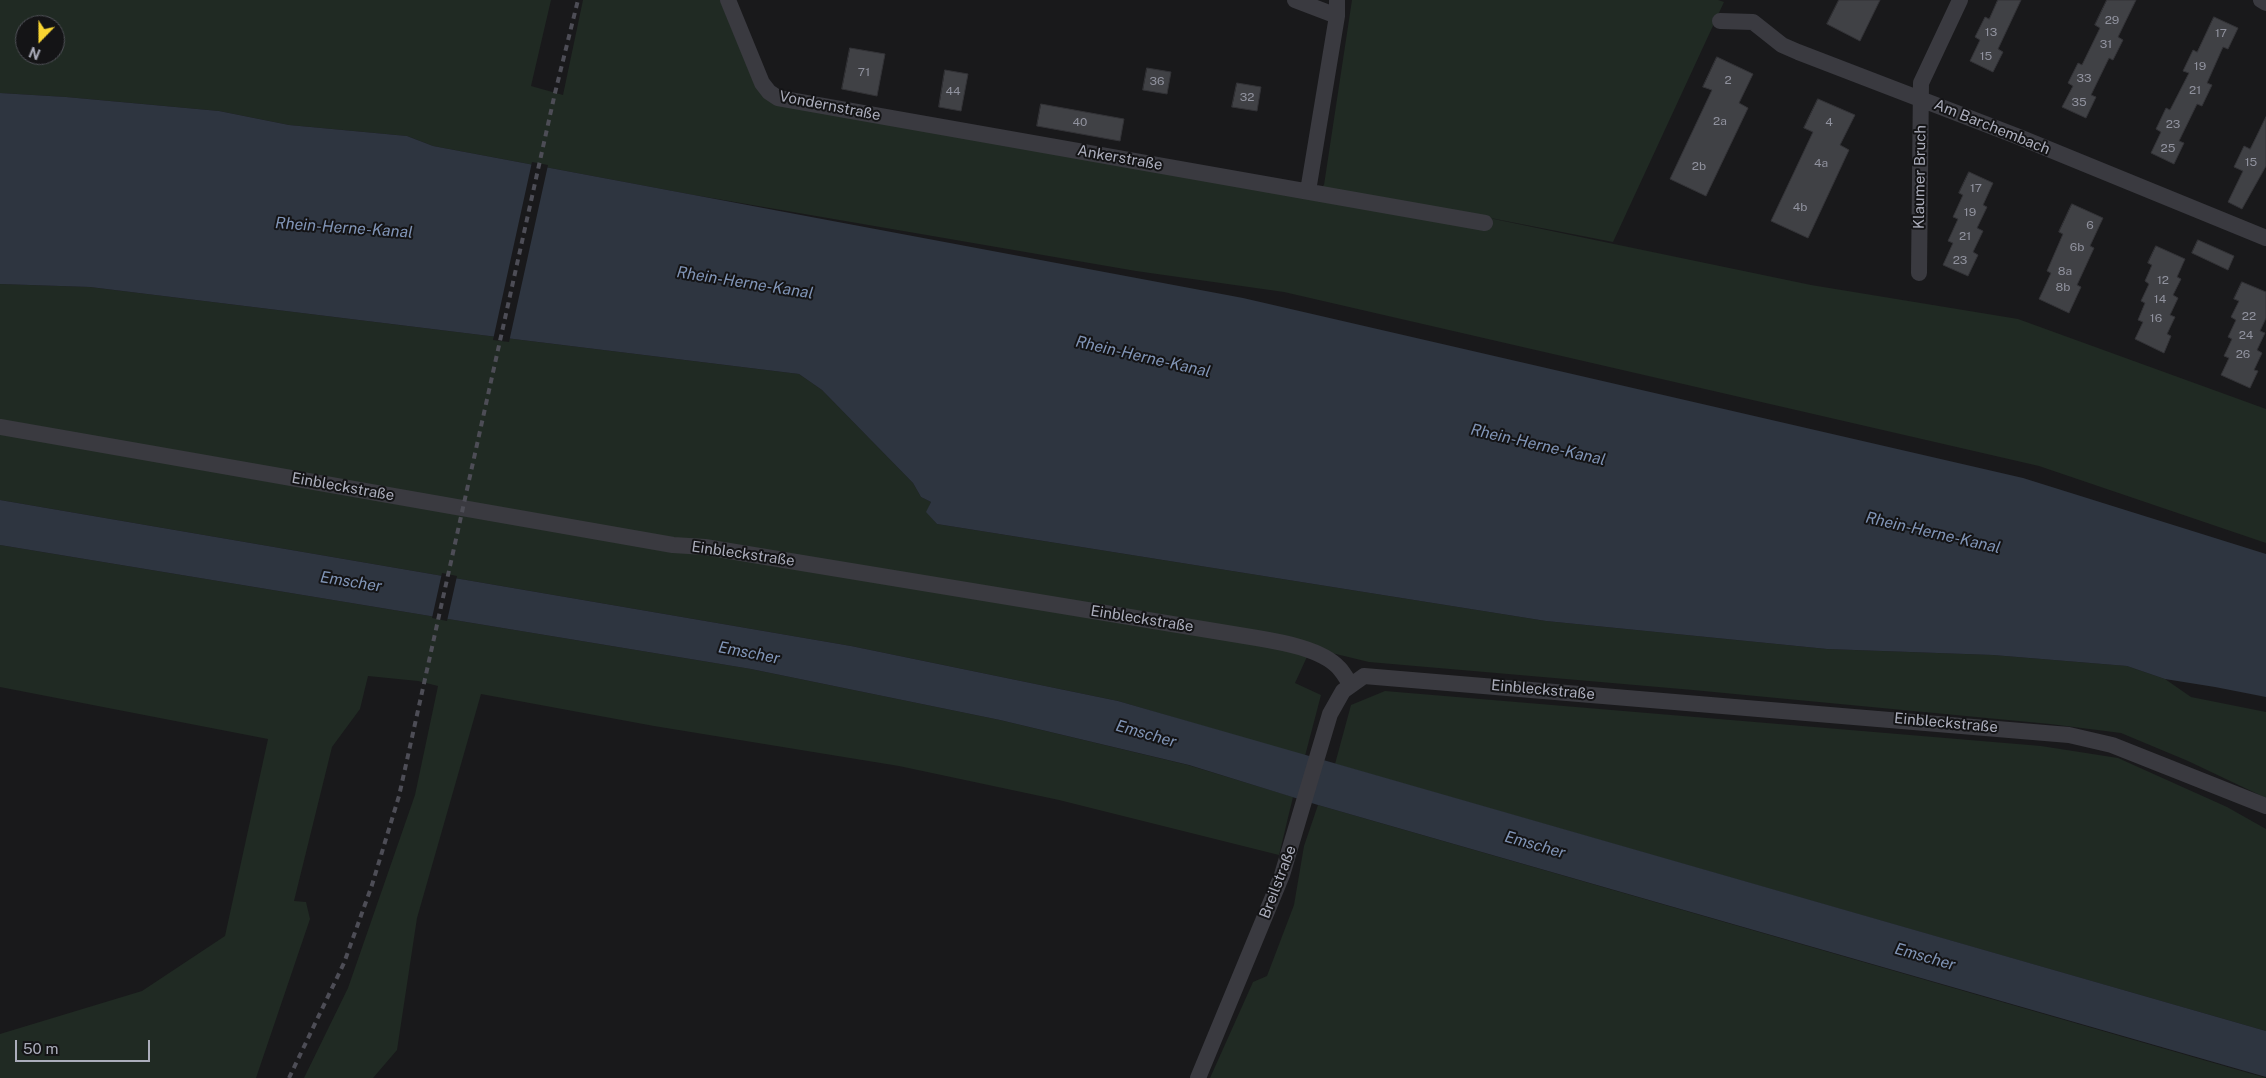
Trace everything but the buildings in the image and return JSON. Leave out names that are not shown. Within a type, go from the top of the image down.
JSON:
[{"type":"street","name":"Vondernstraße","points":[[728,0],[762,83],[768,92],[778,98],[932,125]]},
{"type":"street","points":[[1295,0],[1337,8],[1308,191]]},
{"type":"street","name":"Klaumer Bruch","points":[[1919,273],[1922,83],[1960,0]]},
{"type":"street","points":[[2261,0],[2266,3]]},
{"type":"street","name":"Am Barchembach","points":[[1720,21],[1753,22],[1782,45],[2266,238]]},
{"type":"street","name":"Ankerstraße","points":[[932,125],[1485,223]]},
{"type":"street","name":"Einbleckstraße","points":[[0,427],[663,543],[705,547],[1257,638],[1294,646],[1321,656],[1339,668],[1350,684],[1364,676],[1380,676],[2069,735],[2112,745],[2266,806]]},
{"type":"street","name":"Breilstraße","points":[[1198,1078],[1282,875],[1336,701],[1350,684]]},
{"type":"shaded area","points":[[0,0],[551,0],[531,86],[563,95],[583,0],[720,0],[755,85],[1306,198],[1324,185],[1352,0],[1718,0],[1724,2],[1613,242],[1465,213],[1811,285],[2018,319],[2266,409],[2266,543],[2039,466],[1284,292],[1136,271],[694,195],[433,146],[407,136],[289,125],[219,111],[0,93]]},
{"type":"shaded area","points":[[0,284],[90,287],[799,374],[822,390],[913,483],[921,497],[931,502],[927,512],[937,524],[1546,621],[1827,649],[1993,655],[2127,666],[2165,679],[2191,697],[2266,712],[2266,798],[2188,761],[2121,733],[2050,724],[1693,690],[1369,662],[1311,648],[1295,683],[1321,695],[1305,756],[1118,701],[851,646],[0,500]]},
{"type":"shaded area","points":[[0,545],[751,669],[1000,720],[1188,765],[1293,797],[1279,855],[1059,800],[899,766],[654,726],[481,694],[417,918],[397,1050],[373,1078],[304,1078],[348,988],[415,795],[438,686],[418,681],[368,676],[360,709],[332,747],[294,901],[306,902],[310,919],[256,1078],[0,1078],[0,1034],[142,991],[225,936],[268,739],[0,687]]},
{"type":"shaded area","points":[[1385,691],[2041,746],[2118,758],[2227,807],[2266,829],[2266,1031],[1335,764],[1351,705]]},
{"type":"shaded area","points":[[1318,805],[2266,1078],[1210,1078],[1253,982],[1267,976],[1294,905],[1304,846]]},
{"type":"water","name":"Rhein-Herne-Kanal","points":[[0,93],[219,111],[289,125],[407,136],[433,146],[1243,298],[2023,478],[2266,554],[2266,697],[2165,679],[2127,666],[1993,655],[1827,649],[1546,621],[937,524],[926,512],[931,502],[921,497],[913,483],[822,390],[799,374],[90,287],[0,284]]},
{"type":"water","name":"Emscher","points":[[0,500],[851,646],[1118,701],[2266,1031],[2266,1077],[1318,805],[1189,765],[1000,720],[751,669],[0,545]]},
{"type":"pier","points":[[532,162],[548,165],[509,342],[493,340]]},
{"type":"pier","points":[[442,573],[457,576],[447,621],[432,618]]},
{"type":"railway","points":[[289,1078],[344,963],[372,885],[399,796],[555,93],[578,0]]}]
